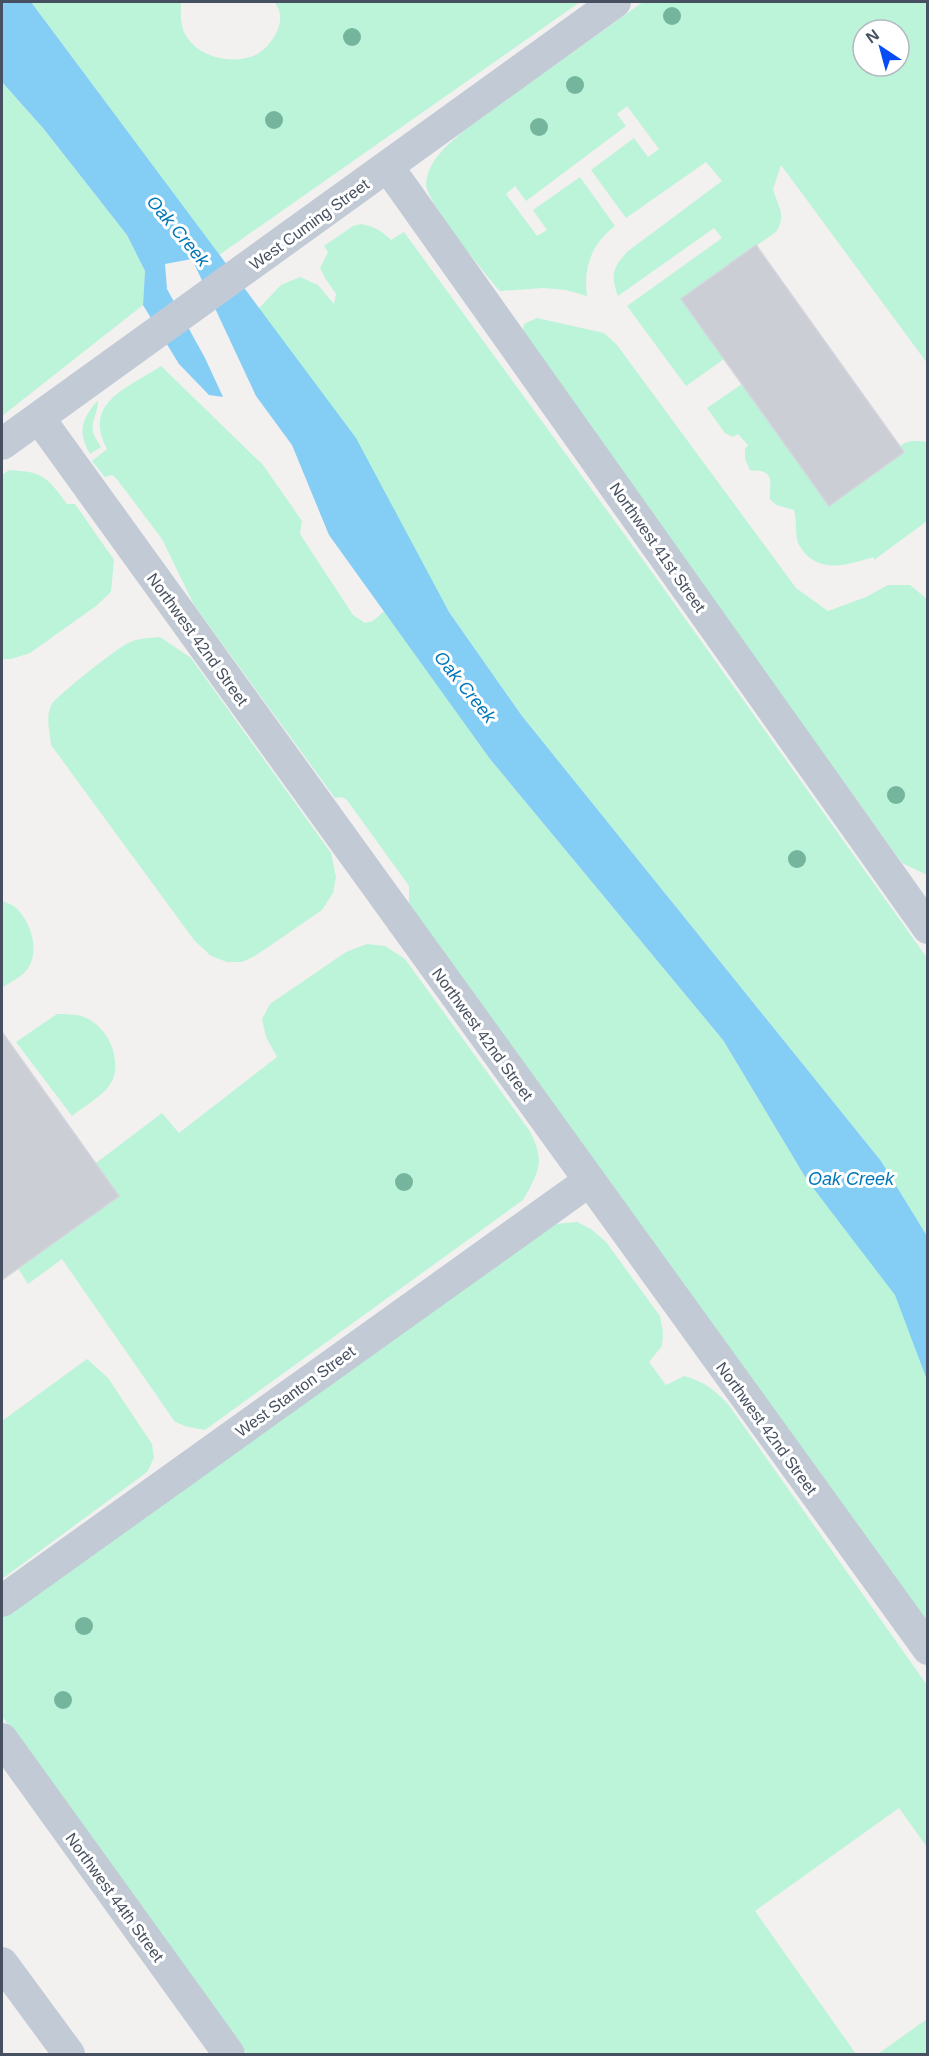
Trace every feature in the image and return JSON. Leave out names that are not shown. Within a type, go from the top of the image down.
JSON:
[{"type":"street","name":"West Cuming Street","points":[[2,444],[615,2]]},
{"type":"street","name":"Northwest 41st Street","points":[[388,167],[927,928]]},
{"type":"street","name":"Northwest 42nd Street","points":[[39,418],[927,1649]]},
{"type":"street","name":"West Stanton Street","points":[[2,1601],[589,1181]]},
{"type":"street","name":"Northwest 44th Street","points":[[2,1738],[229,2055]]},
{"type":"street","points":[[2,1963],[69,2055]]},
{"type":"green space","points":[[31,2],[181,2],[185,35],[197,48],[219,58],[244,59],[265,49],[278,30],[280,15],[274,2],[580,2],[219,255]]},
{"type":"green space","points":[[643,2],[927,2],[927,363],[781,165],[773,189],[781,216],[776,232],[681,299],[724,359],[686,386],[627,306],[722,238],[714,228],[618,296],[614,272],[628,251],[722,181],[706,162],[626,218],[591,170],[634,138],[648,157],[659,149],[627,106],[617,114],[626,126],[526,201],[515,186],[506,194],[537,236],[547,230],[533,210],[580,177],[615,226],[600,240],[591,256],[586,275],[587,296],[566,290],[543,288],[500,291],[445,221],[428,193],[426,184],[431,167],[447,146],[466,129]]},
{"type":"green space","points":[[2,82],[43,128],[127,235],[145,271],[143,305],[2,416]]},
{"type":"green space","points":[[362,224],[371,226],[391,240],[404,232],[654,575],[927,958],[927,1236],[881,1161],[522,716],[449,612],[259,308],[281,285],[300,277],[318,285],[334,304],[336,294],[320,268],[328,252],[324,246],[353,226]]},
{"type":"green space","points":[[537,318],[604,333],[617,345],[796,588],[828,611],[866,597],[888,585],[910,585],[927,599],[927,875],[902,863],[522,337],[524,324]]},
{"type":"green space","points":[[161,366],[263,465],[302,521],[300,534],[353,615],[365,623],[373,621],[384,611],[490,759],[723,1040],[807,1180],[896,1295],[927,1380],[927,1627],[409,907],[409,886],[347,800],[342,797],[335,798],[194,605],[162,539],[116,478],[112,475],[105,477],[92,461],[107,449],[101,433],[100,419],[104,408],[112,398]]},
{"type":"green space","points":[[742,384],[829,505],[904,452],[900,446],[903,444],[914,441],[927,442],[927,521],[874,560],[874,557],[850,564],[825,565],[810,558],[798,543],[794,510],[776,505],[770,499],[768,475],[761,471],[750,470],[745,459],[745,449],[748,445],[738,434],[733,437],[725,433],[707,408]]},
{"type":"green space","points":[[98,400],[93,432],[101,447],[90,454],[84,439],[83,426],[88,413]]},
{"type":"green space","points":[[9,470],[30,472],[44,478],[67,504],[75,504],[114,560],[111,592],[96,606],[30,653],[11,659],[2,659],[2,475]]},
{"type":"green space","points":[[160,637],[191,658],[331,853],[336,877],[333,893],[322,910],[255,956],[242,962],[227,962],[211,956],[194,940],[51,745],[49,713],[52,704],[57,699],[88,672],[128,643]]},
{"type":"green space","points":[[2,901],[21,913],[30,929],[34,947],[30,965],[25,972],[2,988]]},
{"type":"green space","points":[[367,944],[385,946],[405,959],[529,1130],[539,1158],[533,1182],[523,1200],[205,1430],[175,1422],[62,1259],[28,1284],[18,1268],[119,1196],[96,1163],[162,1113],[179,1133],[277,1057],[266,1037],[262,1019],[270,1004],[346,952]]},
{"type":"green space","points":[[57,1014],[78,1015],[92,1021],[110,1043],[115,1061],[115,1070],[110,1085],[72,1116],[16,1042]]},
{"type":"green space","points":[[577,1222],[591,1229],[606,1242],[660,1316],[663,1332],[662,1346],[649,1362],[666,1385],[684,1376],[708,1387],[728,1404],[927,1685],[927,1847],[899,1808],[755,1911],[856,2054],[247,2054],[2,1716],[2,1615],[556,1224]]},
{"type":"green space","points":[[87,1359],[108,1378],[152,1444],[154,1458],[147,1472],[2,1579],[2,1421]]},
{"type":"green space","points":[[927,2019],[927,2054],[878,2054]]},
{"type":"water","name":"Oak Creek","points":[[2,2],[31,2],[356,438],[449,612],[522,716],[881,1161],[927,1236],[927,1380],[895,1295],[807,1180],[723,1040],[490,759],[329,535],[292,445],[256,396],[192,259],[165,264],[167,289],[205,358],[223,397],[209,395],[179,364],[143,305],[145,271],[127,235],[43,128],[2,82]]},
{"type":"building","points":[[756,245],[904,452],[829,506],[681,299]]},
{"type":"building","points":[[2,1032],[119,1196],[2,1280]]}]
